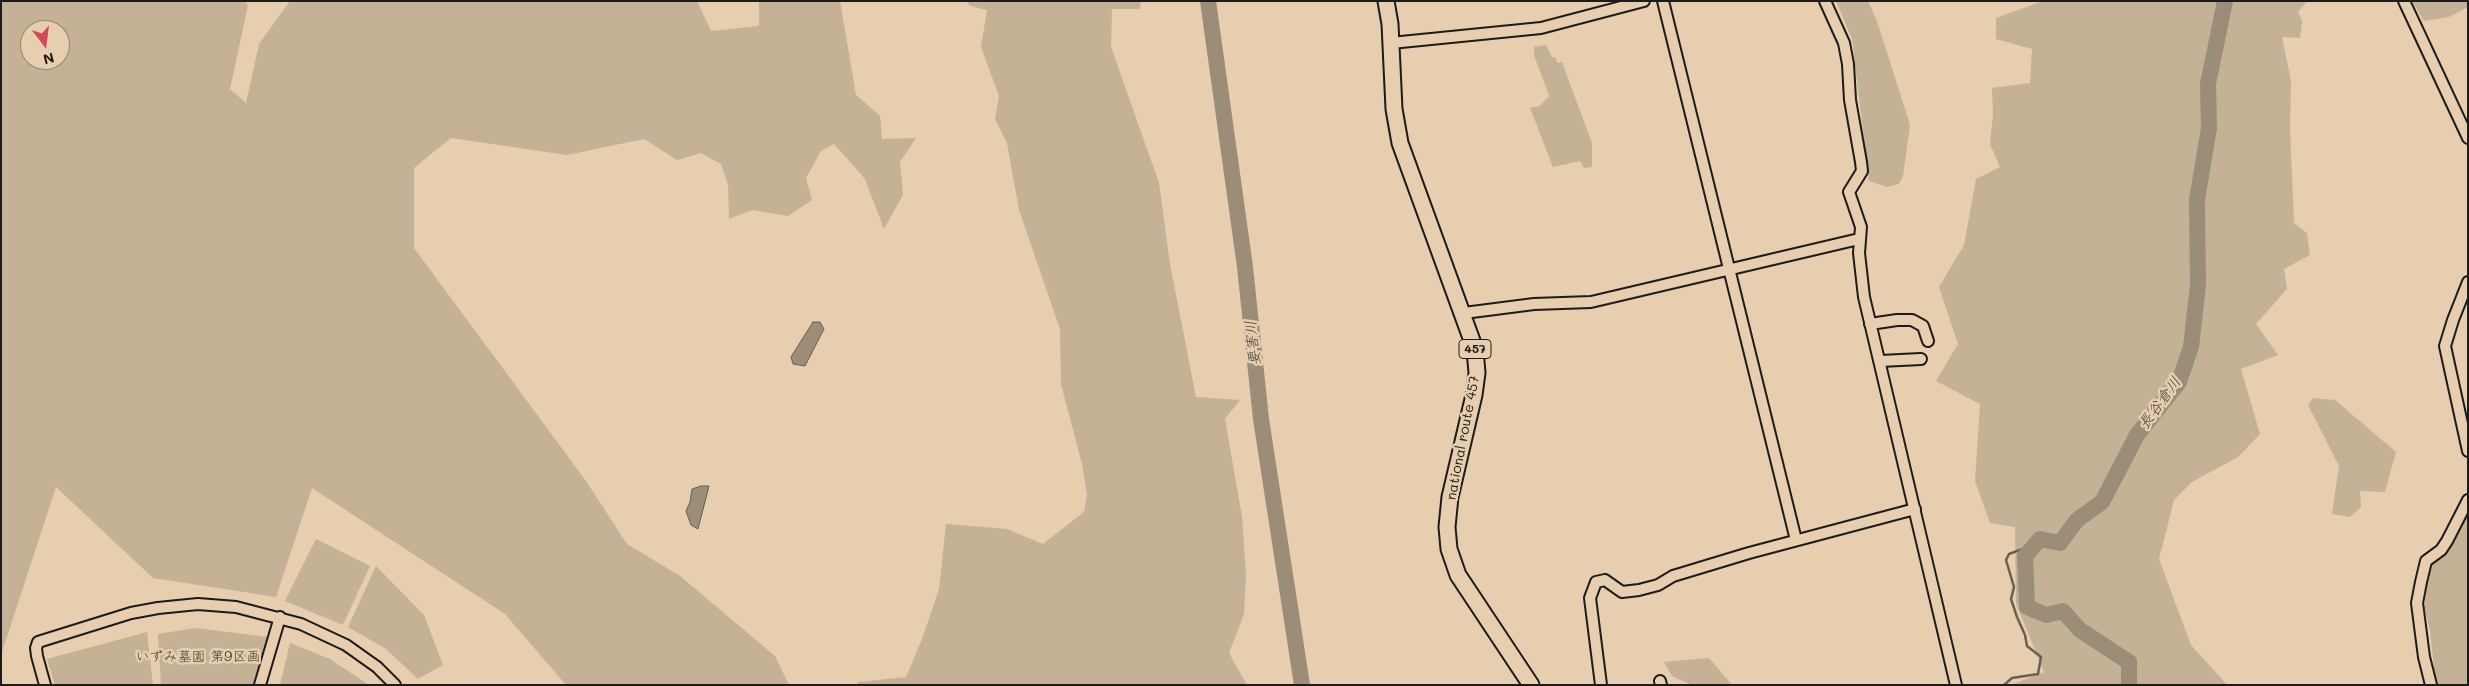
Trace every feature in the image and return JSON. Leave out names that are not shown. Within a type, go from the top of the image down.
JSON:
[{"type":"highway","name":"national route 457","points":[[1386,1],[1391,43],[1394,109],[1400,143],[1464,313],[1475,348],[1477,373],[1474,395],[1450,497],[1447,526],[1450,549],[1458,575],[1531,685]]},
{"type":"street","points":[[1391,43],[1541,28],[1644,1]]},
{"type":"street","points":[[1663,1],[1796,540]]},
{"type":"street","points":[[1825,1],[1844,43],[1848,64],[1850,100],[1862,171],[1849,192],[1861,227],[1859,239],[1861,281],[1956,685]]},
{"type":"street","points":[[2404,1],[2468,138]]},
{"type":"street","points":[[1464,313],[1534,304],[1591,302],[1859,239]]},
{"type":"street","points":[[2468,282],[2452,320],[2445,346],[2468,451]]},
{"type":"street","points":[[1870,324],[1912,320],[1923,326],[1928,341]]},
{"type":"street","points":[[1880,361],[1921,359]]},
{"type":"street","points":[[2431,685],[2424,657],[2418,603],[2421,582],[2426,561],[2441,550],[2468,500]]},
{"type":"street","points":[[1602,685],[1590,598],[1596,582],[1605,580],[1622,592],[1639,590],[1658,585],[1673,576],[1796,540],[1915,509]]},
{"type":"street","points":[[45,685],[37,656],[36,648],[38,642],[131,613],[198,604],[236,607],[280,616],[301,624],[346,645],[376,667],[395,685]]},
{"type":"street","points":[[260,685],[280,616]]},
{"type":"green space","points":[[1,1],[244,1],[248,5],[230,89],[246,103],[259,44],[290,1],[697,1],[711,31],[759,26],[759,1],[840,1],[856,95],[880,116],[882,139],[916,138],[900,162],[903,195],[884,229],[865,179],[834,144],[821,151],[806,178],[812,200],[788,216],[752,210],[729,219],[728,185],[721,164],[701,153],[677,160],[644,139],[567,155],[451,138],[414,168],[414,248],[586,481],[627,544],[680,576],[775,656],[789,685],[566,685],[505,614],[312,488],[276,597],[153,578],[56,487],[1,655]]},
{"type":"green space","points":[[966,1],[1141,1],[1140,9],[1112,9],[1111,47],[1159,183],[1170,264],[1196,397],[1240,400],[1225,419],[1242,517],[1246,576],[1244,614],[1229,653],[1247,685],[855,685],[859,682],[906,677],[922,639],[939,589],[946,524],[1007,529],[1043,544],[1084,512],[1087,495],[1082,464],[1061,384],[1060,329],[1019,210],[1007,143],[995,119],[999,96],[981,47],[987,10],[970,6]]},
{"type":"green space","points":[[1836,1],[1868,1],[1877,21],[1910,125],[1903,176],[1899,184],[1887,187],[1869,181],[1852,39]]},
{"type":"green space","points":[[2043,1],[2307,1],[2298,12],[2302,21],[2300,38],[2282,37],[2291,81],[2290,128],[2294,223],[2307,233],[2310,255],[2284,269],[2287,289],[2256,324],[2278,355],[2241,369],[2260,434],[2238,457],[2192,482],[2174,500],[2159,559],[2191,645],[2227,685],[2011,685],[2044,672],[2016,604],[2015,527],[1990,523],[1975,481],[1980,404],[1936,381],[1958,344],[1939,287],[1964,245],[1976,179],[2000,167],[1990,144],[1993,114],[1992,88],[2030,83],[2032,49],[1996,39],[1996,18]]},
{"type":"green space","points":[[2412,1],[2468,1],[2468,7],[2449,17],[2424,21]]},
{"type":"green space","points":[[1546,45],[1552,57],[1555,57],[1558,63],[1562,62],[1592,143],[1592,167],[1584,168],[1580,161],[1553,167],[1530,108],[1540,106],[1549,96],[1534,55],[1534,47]]},
{"type":"green space","points":[[2313,398],[2335,400],[2396,452],[2385,492],[2360,491],[2361,507],[2350,517],[2332,514],[2339,466],[2308,405]]},
{"type":"green space","points":[[2468,511],[2468,685],[2436,685],[2430,631],[2424,606],[2429,568]]},
{"type":"green space","points":[[316,539],[370,566],[343,625],[285,601]]},
{"type":"green space","points":[[376,566],[424,615],[443,665],[418,679],[386,649],[348,627]]},
{"type":"green space","name":"いずみ墓園 第9区画","points":[[195,628],[268,637],[254,685],[161,685],[158,634]]},
{"type":"green space","points":[[147,632],[153,685],[55,685],[47,659]]},
{"type":"green space","points":[[290,643],[330,659],[369,685],[280,685]]},
{"type":"green space","points":[[1709,658],[1732,685],[1692,685],[1672,676],[1664,662]]},
{"type":"shaded area","points":[[813,322],[820,322],[824,329],[805,366],[793,364],[791,357]]},
{"type":"shaded area","points":[[709,486],[698,529],[691,525],[686,511],[692,489]]},
{"type":"waterway","name":"要害川","points":[[1208,1],[1245,267],[1261,419],[1302,685]]},
{"type":"waterway","name":"長谷倉川","points":[[2129,685],[2129,662],[2080,630],[2063,611],[2046,615],[2027,607],[2025,556],[2040,539],[2060,543],[2077,520],[2102,502],[2137,435],[2179,382],[2191,347],[2198,285],[2197,200],[2209,128],[2208,84],[2225,1]]},
{"type":"waterway","points":[[2004,685],[2012,678],[2038,674],[2041,657],[2027,646],[2025,635],[2011,599],[2014,587],[2006,560],[2009,554],[2036,544]]}]
